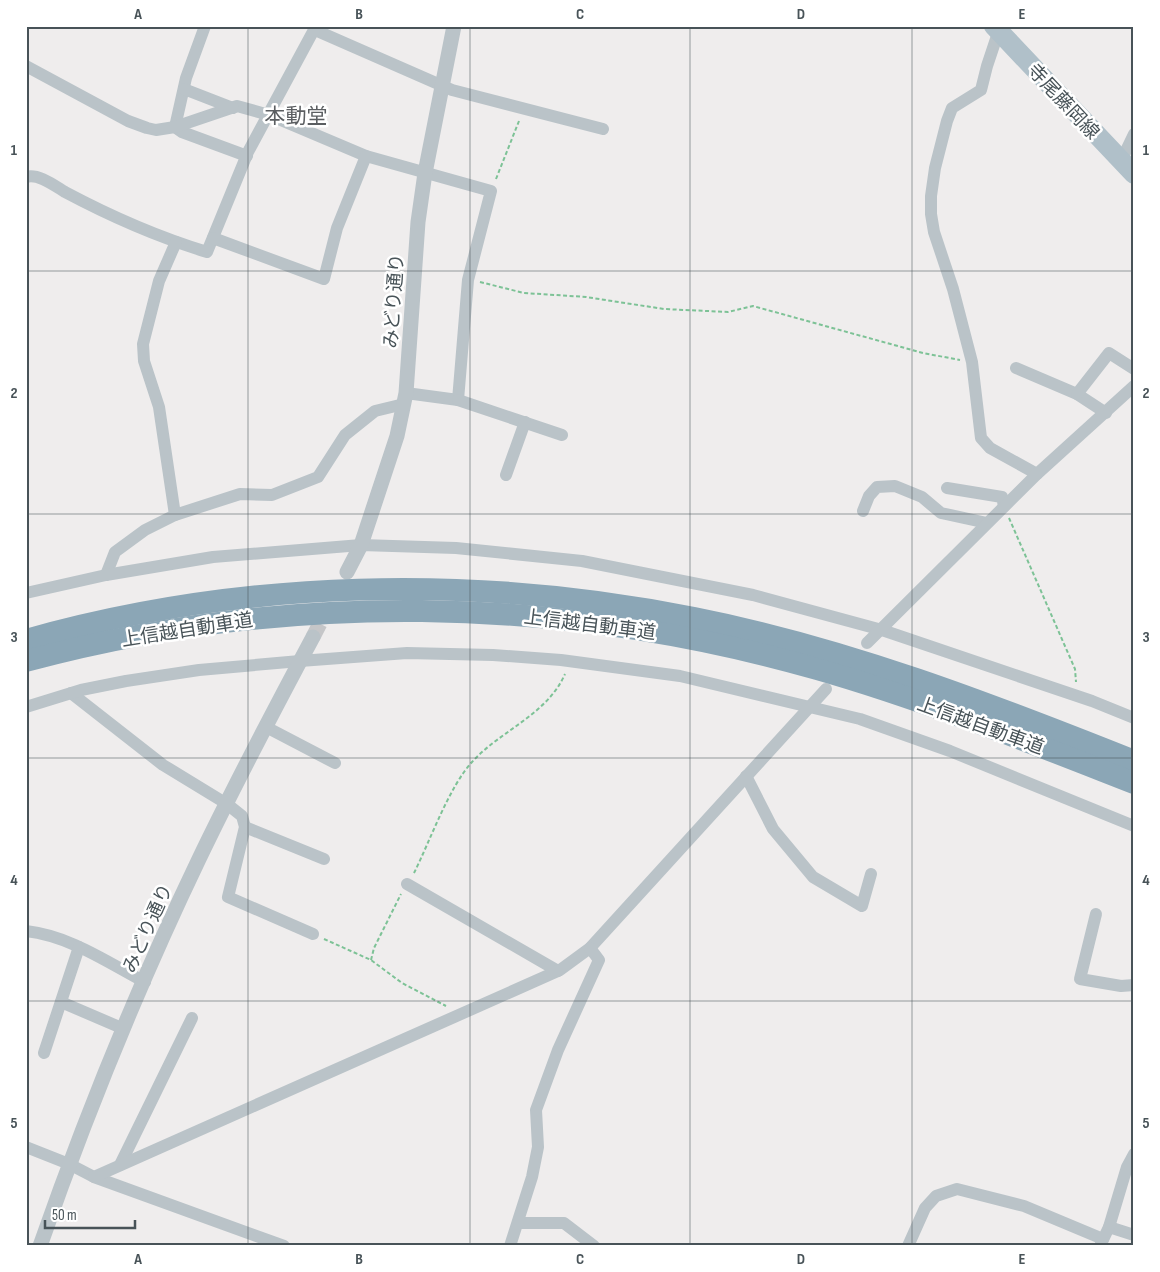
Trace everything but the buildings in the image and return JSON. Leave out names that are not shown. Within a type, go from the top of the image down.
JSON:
[{"type":"highway","name":"上信越自動車道","points":[[26,640],[131,615],[202,603],[272,595],[416,589],[553,596],[695,618],[820,648],[950,690],[1134,761]]},
{"type":"highway","name":"上信越自動車道","points":[[26,661],[135,635],[277,615],[344,611],[415,610],[553,617],[626,626],[696,639],[816,669],[939,708],[1134,783]]},
{"type":"main road","name":"寺尾藤岡線","points":[[996,28],[1127,168]]},
{"type":"street","points":[[175,126],[184,89],[205,26]]},
{"type":"street","name":"みどり通り","points":[[347,572],[361,545],[398,436],[405,399],[418,222],[425,173],[454,26]]},
{"type":"street","points":[[26,177],[41,179],[98,210],[176,242],[207,252],[247,156],[315,28],[442,86],[603,129]]},
{"type":"street","points":[[996,28],[982,90],[952,108],[947,120],[931,196],[934,232],[953,289],[972,362],[981,438],[990,448],[1037,474]]},
{"type":"street","points":[[26,66],[128,121],[156,130],[175,126],[237,106],[269,115],[366,156],[492,191],[468,280],[458,400]]},
{"type":"street","points":[[184,89],[233,108]]},
{"type":"street","points":[[175,126],[182,132],[247,156]]},
{"type":"street","points":[[1127,168],[1134,134]]},
{"type":"street","points":[[213,238],[324,279],[337,228],[366,156]]},
{"type":"street","points":[[175,515],[159,407],[144,361],[143,344],[159,281],[176,242]]},
{"type":"street","points":[[1077,394],[1110,353],[1134,369]]},
{"type":"street","points":[[1016,368],[1077,394],[1106,413]]},
{"type":"street","points":[[867,643],[1037,474],[1134,386]]},
{"type":"street","points":[[106,575],[115,552],[145,530],[175,515],[240,494],[272,495],[318,477],[345,435],[375,410],[405,399],[458,400],[562,435]]},
{"type":"street","points":[[506,475],[525,422]]},
{"type":"street","points":[[864,511],[869,496],[877,487],[895,486],[922,497],[934,505],[940,513],[987,523]]},
{"type":"street","points":[[947,488],[1002,497],[1004,506]]},
{"type":"street","points":[[26,593],[106,575],[213,557],[361,545],[456,548],[582,561],[752,595],[882,630],[1077,696],[1134,718]]},
{"type":"street","name":"みどり通り","points":[[40,1246],[69,1164],[124,1029],[199,859],[313,637]]},
{"type":"street","points":[[26,707],[71,693],[126,681],[199,670],[300,661],[407,653],[493,655],[571,661],[680,676],[860,720],[950,752],[1134,826]]},
{"type":"street","points":[[94,1177],[558,971],[590,948],[826,689]]},
{"type":"street","points":[[71,693],[163,765],[227,804],[242,816],[245,827],[228,897],[313,934]]},
{"type":"street","points":[[266,727],[335,763]]},
{"type":"street","points":[[746,776],[773,829],[813,876],[862,906],[871,874]]},
{"type":"street","points":[[245,827],[324,859]]},
{"type":"street","points":[[407,884],[558,971]]},
{"type":"street","points":[[1096,914],[1080,979],[1121,986],[1134,985]]},
{"type":"street","points":[[26,931],[43,933],[79,947],[145,982]]},
{"type":"street","points":[[44,1053],[79,947]]},
{"type":"street","points":[[510,1246],[532,1177],[538,1147],[536,1110],[558,1050],[599,960],[590,948]]},
{"type":"street","points":[[61,1002],[124,1029]]},
{"type":"street","points":[[120,1165],[192,1018]]},
{"type":"street","points":[[26,1147],[69,1164],[94,1177],[284,1246]]},
{"type":"street","points":[[908,1246],[925,1208],[936,1196],[957,1189],[1024,1206],[1102,1242],[1109,1227],[1127,1166],[1134,1154]]},
{"type":"street","points":[[518,1222],[564,1223],[594,1246]]},
{"type":"street","points":[[1109,1227],[1134,1235]]},
{"type":"path","points":[[492,191],[523,109]]},
{"type":"path","points":[[468,280],[524,293],[586,297],[664,309],[728,312],[753,306],[923,353],[972,362]]},
{"type":"path","points":[[1004,506],[1075,669],[1077,696]]},
{"type":"path","points":[[371,960],[393,906],[428,845],[455,788],[472,762],[547,702],[562,680],[571,661]]},
{"type":"path","points":[[313,934],[371,960],[402,983],[447,1006],[457,1017]]},
{"type":"tunnel","points":[[313,637],[329,606]]},
{"type":"district","name":"本動堂","points":[[296,116]]}]
